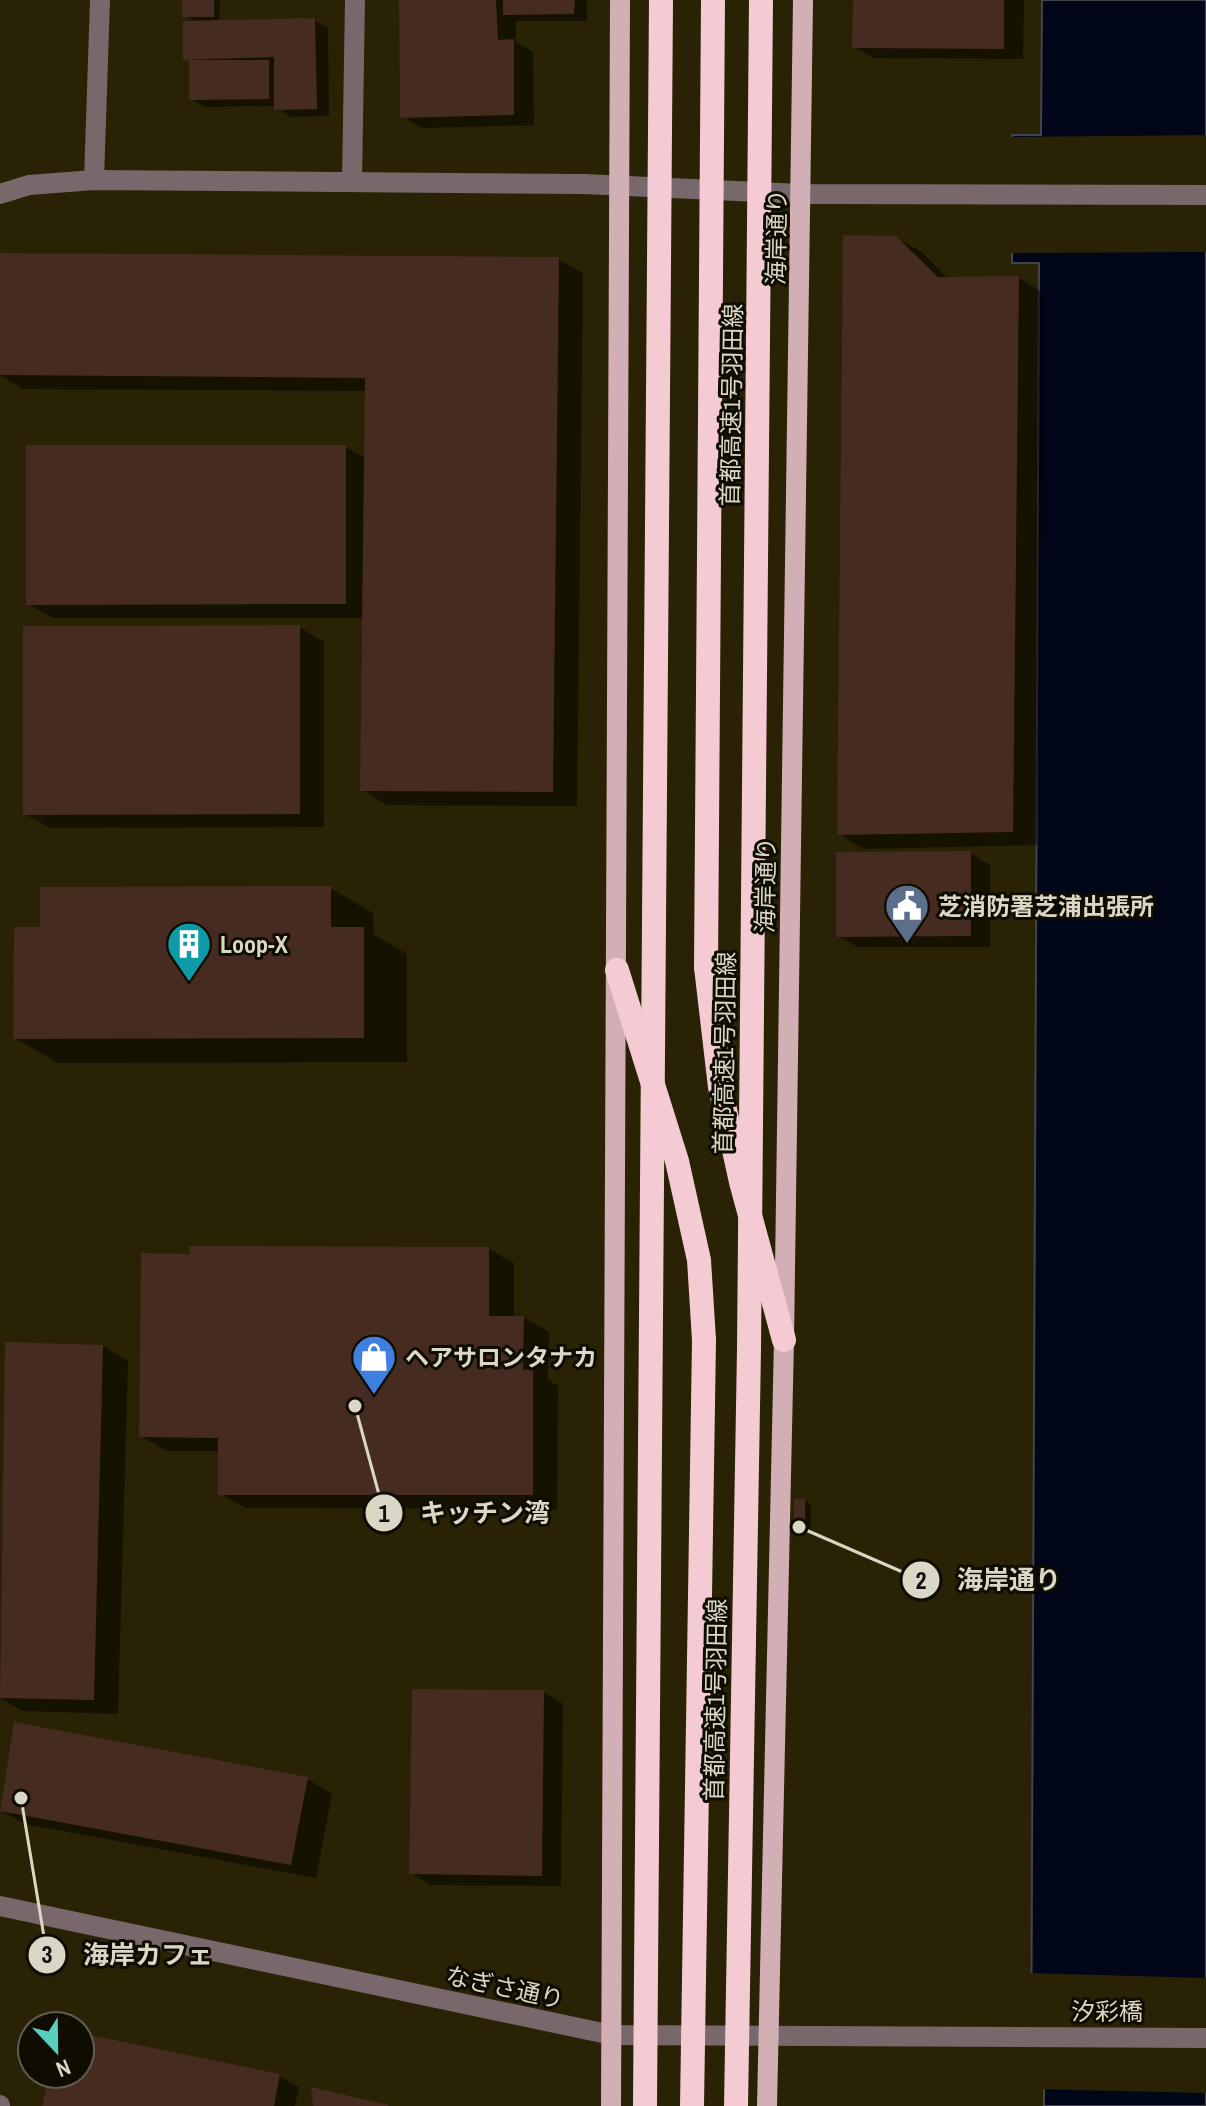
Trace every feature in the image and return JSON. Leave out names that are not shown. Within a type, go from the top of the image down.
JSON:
[{"type":"highway","points":[[645,2106],[661,0]]},
{"type":"highway","points":[[713,0],[706,967],[723,1100],[741,1182],[784,1340]]},
{"type":"highway","name":"首都高速1号羽田線","points":[[736,2106],[750,1301],[761,0]]},
{"type":"highway","points":[[617,970],[677,1161],[699,1260],[704,1340],[692,2106]]},
{"type":"main road","points":[[611,2106],[620,0]]},
{"type":"main road","name":"海岸通り","points":[[767,2106],[784,1340],[803,0]]},
{"type":"street","points":[[94,180],[100,0]]},
{"type":"street","points":[[352,181],[355,0]]},
{"type":"street","points":[[0,194],[29,185],[94,180],[618,185],[802,194],[1206,195]]},
{"type":"street","name":"なぎさ通り","points":[[0,1906],[612,2035],[1008,2037]]},
{"type":"street","name":"汐彩橋","points":[[1008,2037],[1206,2038]]},
{"type":"water","points":[[1042,0],[1206,0],[1206,2106],[1044,2106],[1044,2086],[1031,2086],[1039,263],[1012,263],[1012,135],[1041,135]]},
{"type":"pier","points":[[1206,135],[1206,252],[1008,253],[1008,137]]},
{"type":"pier","points":[[1028,1973],[1206,1978],[1206,2093],[1029,2089]]},
{"type":"building","points":[[182,0],[214,0],[214,17],[182,17]]},
{"type":"building","points":[[399,0],[496,0],[498,40],[514,39],[514,115],[400,118]]},
{"type":"building","points":[[503,0],[575,0],[574,14],[503,15]]},
{"type":"building","points":[[853,0],[1004,0],[1004,49],[852,48]]},
{"type":"building","points":[[315,18],[317,109],[274,110],[274,57],[183,60],[183,21]]},
{"type":"building","points":[[189,60],[269,60],[269,99],[189,100]]},
{"type":"building","points":[[843,235],[896,236],[938,277],[1019,276],[1013,832],[837,835]]},
{"type":"building","points":[[0,253],[559,257],[553,792],[360,791],[365,378],[0,375]]},
{"type":"building","points":[[26,445],[346,445],[346,604],[26,605]]},
{"type":"building","points":[[300,625],[300,814],[23,815],[23,626]]},
{"type":"building","points":[[971,851],[971,936],[836,937],[836,852]]},
{"type":"building","name":"Loop-X","points":[[331,886],[331,927],[364,927],[364,1038],[13,1039],[14,927],[40,927],[40,887]]},
{"type":"building","points":[[189,1246],[489,1247],[489,1316],[524,1316],[523,1370],[533,1369],[533,1495],[218,1495],[218,1438],[139,1437],[141,1253],[190,1254]]},
{"type":"building","points":[[5,1342],[103,1345],[94,1700],[0,1698]]},
{"type":"building","points":[[794,1499],[805,1499],[805,1531],[794,1531]]},
{"type":"building","points":[[412,1689],[544,1690],[542,1876],[409,1874]]},
{"type":"building","points":[[14,1722],[308,1777],[291,1865],[0,1811]]},
{"type":"building","points":[[96,2036],[280,2074],[274,2106],[42,2106],[46,2090],[96,2090]]},
{"type":"building","points":[[311,2087],[388,2105],[388,2106],[313,2106]]},
{"type":"place","name":"芝消防署芝浦出張所","points":[[907,945]]},
{"type":"place","name":"Loop-X","points":[[189,983]]},
{"type":"place","name":"ヘアサロンタナカ","points":[[374,1396]]},
{"type":"place","name":"キッチン湾","points":[[355,1406]]},
{"type":"place","name":"海岸通り","points":[[799,1527]]},
{"type":"place","name":"海岸カフェ","points":[[21,1798]]}]
